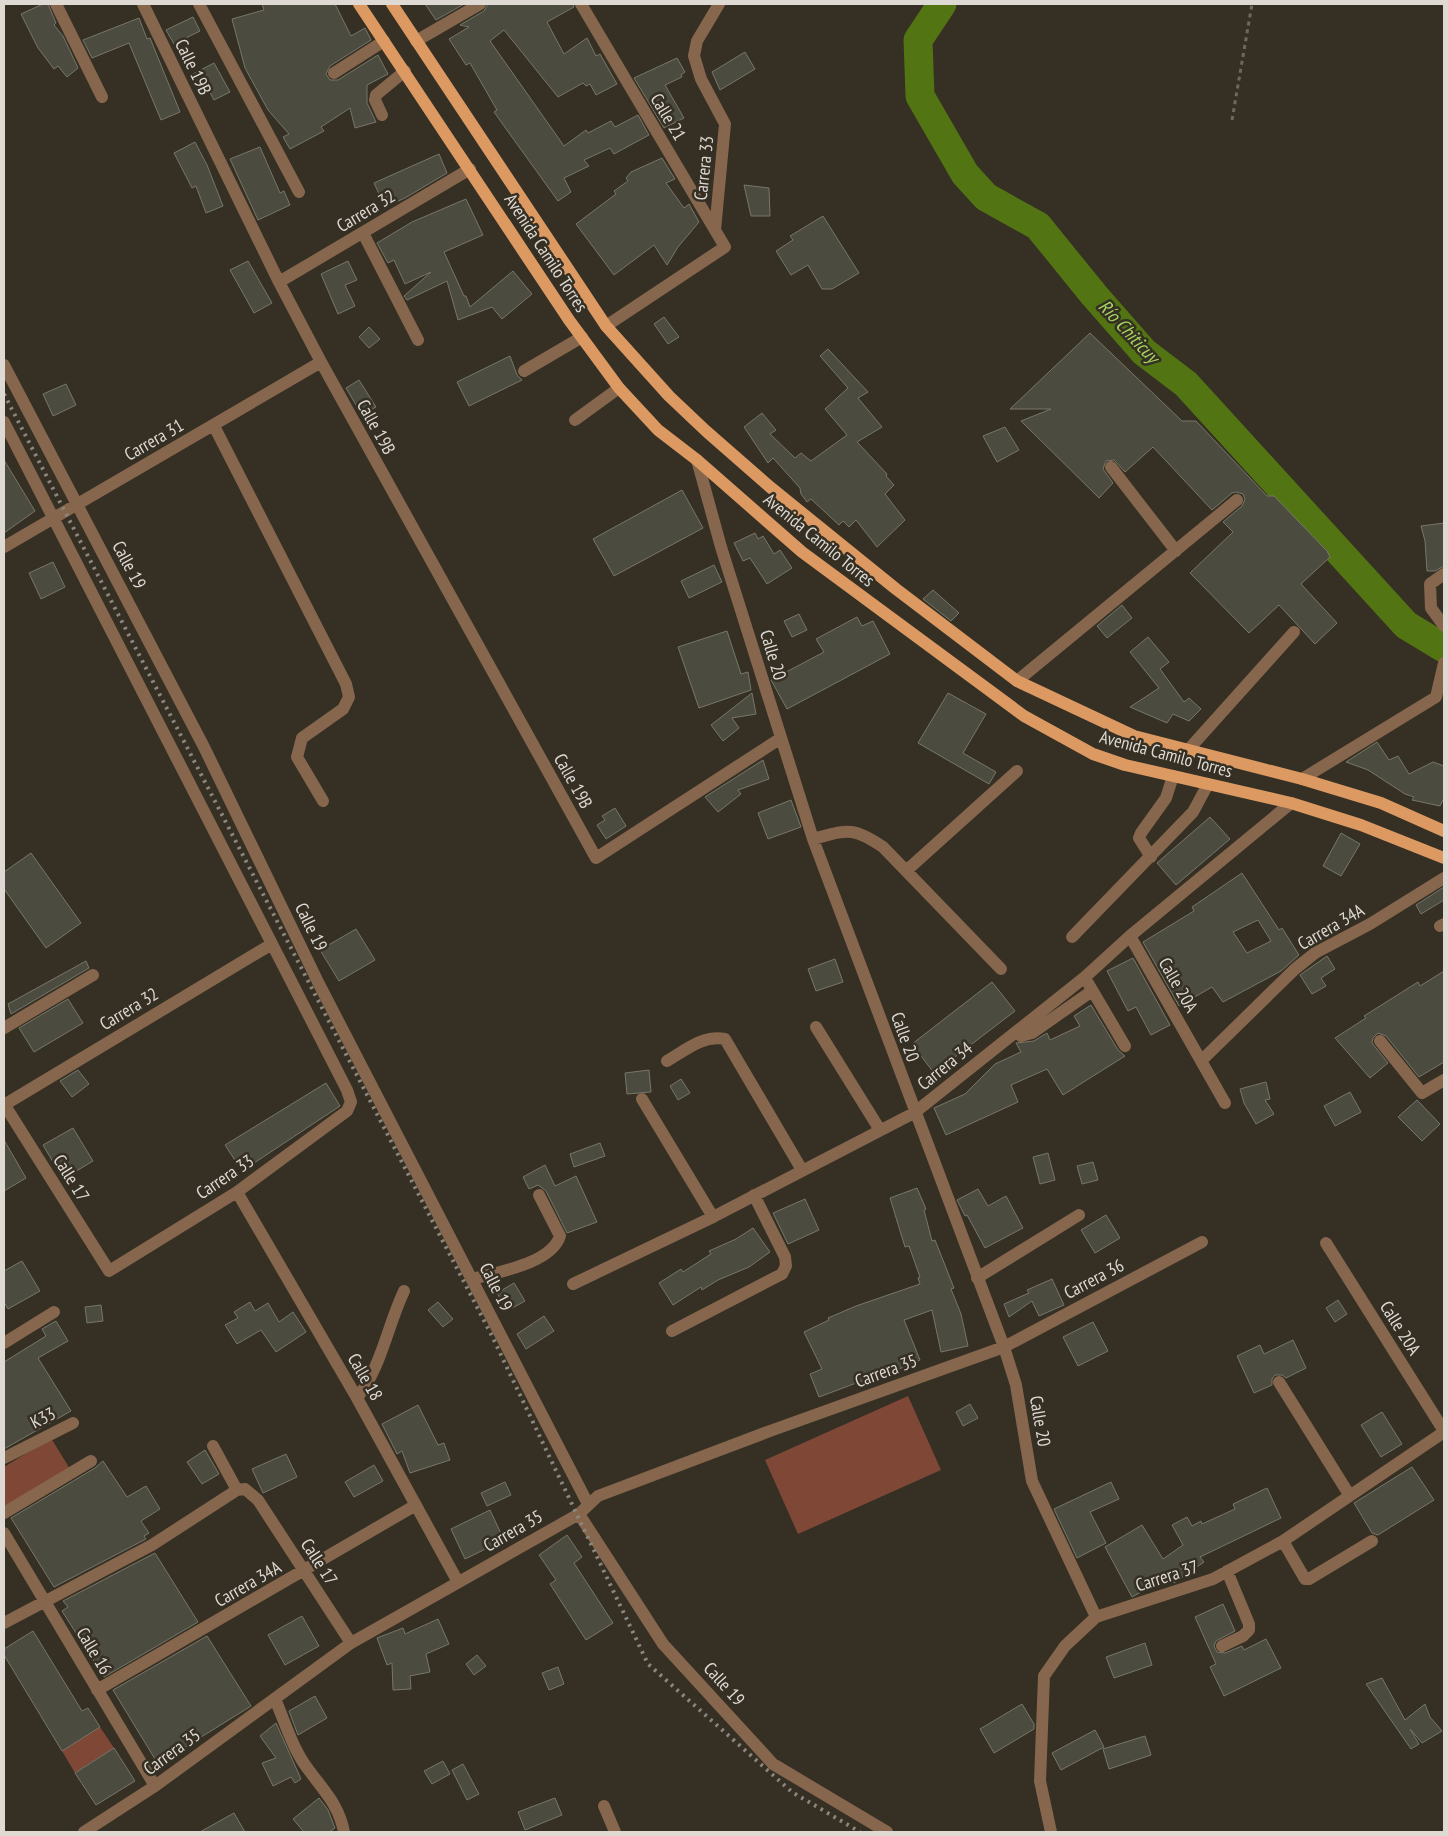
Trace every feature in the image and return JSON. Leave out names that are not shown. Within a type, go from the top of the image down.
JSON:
[{"type":"main road","name":"Avenida Camilo Torres","points":[[359,4],[582,338],[619,388],[658,430],[697,460],[802,552],[1024,716],[1093,754],[1125,765],[1291,803],[1362,825],[1444,858]]},
{"type":"main road","name":"Avenida Camilo Torres","points":[[392,4],[606,326],[669,396],[770,487],[896,589],[1017,681],[1134,736],[1302,779],[1381,803],[1444,831]]},
{"type":"street","points":[[56,4],[102,97]]},
{"type":"street","name":"Calle 19B","points":[[143,4],[320,362],[596,858],[781,738]]},
{"type":"street","points":[[199,4],[299,192]]},
{"type":"street","points":[[416,40],[480,4]]},
{"type":"street","name":"Calle 21","points":[[581,4],[725,247],[606,326]]},
{"type":"street","name":"Carrera 33","points":[[715,230],[725,124],[701,79],[694,56],[696,41],[719,4]]},
{"type":"street","points":[[334,73],[384,41]]},
{"type":"street","points":[[382,115],[375,100],[376,95],[404,71]]},
{"type":"street","name":"Carrera 32","points":[[279,282],[470,169]]},
{"type":"street","points":[[363,233],[418,340]]},
{"type":"street","points":[[524,371],[582,338]]},
{"type":"street","name":"Carrera 31","points":[[4,547],[214,426],[320,362]]},
{"type":"street","name":"Calle 19","points":[[4,365],[204,747],[319,984],[472,1279],[583,1509],[663,1644],[773,1764],[887,1832]]},
{"type":"street","points":[[575,420],[619,388]]},
{"type":"street","points":[[4,422],[272,944]]},
{"type":"street","points":[[214,426],[346,684],[349,698],[343,709],[302,738],[297,757],[323,801]]},
{"type":"street","name":"Calle 20","points":[[697,460],[721,547],[813,839],[914,1112],[1004,1347],[1016,1385],[1032,1481],[1096,1617]]},
{"type":"street","points":[[1111,467],[1176,551]]},
{"type":"street","points":[[1017,681],[1238,500]]},
{"type":"street","points":[[1444,574],[1430,584],[1431,608],[1444,626]]},
{"type":"street","points":[[1189,749],[1294,632]]},
{"type":"street","points":[[1302,779],[1436,697],[1444,667]]},
{"type":"street","points":[[906,871],[1016,771]]},
{"type":"street","points":[[1150,857],[1140,838],[1140,833],[1166,798],[1174,776]]},
{"type":"street","points":[[1072,937],[1194,812],[1208,784]]},
{"type":"street","name":"Carrera 34","points":[[572,1284],[713,1217],[914,1112],[1085,977],[1130,936],[1291,803]]},
{"type":"street","points":[[813,839],[846,831],[862,833],[883,847],[1001,968]]},
{"type":"street","name":"Carrera 34A","points":[[1202,1060],[1308,958],[1370,924],[1444,878]]},
{"type":"street","name":"Calle 20A","points":[[1130,936],[1225,1103]]},
{"type":"street","name":"Carrera 32","points":[[4,1104],[272,944]]},
{"type":"street","name":"Carrera 33","points":[[109,1271],[237,1192],[347,1111],[351,1102],[347,1090],[272,944]]},
{"type":"street","points":[[4,1028],[93,975]]},
{"type":"street","points":[[1085,977],[1125,1046]]},
{"type":"street","points":[[1017,1030],[1021,1036],[1032,1033],[1092,991]]},
{"type":"street","points":[[816,1027],[880,1130]]},
{"type":"street","points":[[667,1061],[704,1039],[714,1037],[725,1040],[802,1170]]},
{"type":"street","points":[[1380,1041],[1422,1093],[1444,1080]]},
{"type":"street","points":[[642,1098],[713,1217]]},
{"type":"street","name":"Calle 17","points":[[4,1104],[109,1271]]},
{"type":"street","name":"Calle 18","points":[[237,1192],[357,1398],[458,1582]]},
{"type":"street","points":[[472,1279],[521,1266],[554,1249],[560,1236],[539,1195]]},
{"type":"street","points":[[672,1331],[782,1274],[786,1266],[785,1256],[754,1195]]},
{"type":"street","points":[[977,1278],[1079,1215]]},
{"type":"street","name":"Carrera 36","points":[[1004,1347],[1202,1242]]},
{"type":"street","name":"Calle 20A","points":[[1326,1243],[1444,1432]]},
{"type":"street","points":[[357,1398],[370,1382],[385,1345],[396,1308],[404,1291]]},
{"type":"street","points":[[4,1343],[54,1312]]},
{"type":"street","name":"Carrera 35","points":[[84,1832],[155,1786],[351,1643],[583,1509],[598,1496],[770,1431],[1004,1347]]},
{"type":"street","points":[[1278,1382],[1350,1496]]},
{"type":"street","name":"K33","points":[[4,1458],[73,1423]]},
{"type":"street","name":"Carrera 37","points":[[1051,1832],[1040,1781],[1044,1676],[1065,1646],[1096,1617],[1214,1578],[1283,1541],[1444,1432]]},
{"type":"street","points":[[4,1624],[152,1545],[237,1490],[212,1446]]},
{"type":"street","points":[[4,1513],[91,1461]]},
{"type":"street","name":"Calle 17","points":[[237,1490],[246,1489],[258,1500],[351,1643]]},
{"type":"street","name":"Carrera 34A","points":[[97,1690],[305,1572],[416,1506]]},
{"type":"street","name":"Calle 16","points":[[4,1533],[155,1786]]},
{"type":"street","points":[[1283,1541],[1305,1579],[1309,1579],[1372,1540]]},
{"type":"street","points":[[1222,1646],[1243,1636],[1249,1630],[1249,1624],[1227,1571]]},
{"type":"street","points":[[275,1699],[301,1757],[333,1800],[341,1816],[344,1832]]},
{"type":"street","points":[[604,1806],[615,1832]]},
{"type":"path","points":[[1232,120],[1252,4]]},
{"type":"shaded area","points":[[908,1396],[941,1470],[798,1534],[765,1460]]},
{"type":"shaded area","points":[[51,1438],[70,1469],[7,1508],[4,1503],[4,1467]]},
{"type":"shaded area","points":[[100,1727],[114,1748],[75,1773],[62,1751]]},
{"type":"building","points":[[43,4],[48,4],[56,23],[54,25],[63,36],[78,68],[67,77],[58,66],[54,69],[38,48],[21,14]]},
{"type":"building","points":[[262,4],[335,4],[351,36],[365,28],[371,40],[330,66],[326,74],[330,80],[338,80],[378,55],[388,74],[367,85],[367,103],[376,122],[355,128],[350,108],[321,127],[324,131],[290,149],[283,137],[289,134],[268,110],[245,68],[232,19],[264,10]]},
{"type":"building","points":[[425,4],[464,4],[436,20]]},
{"type":"building","points":[[488,4],[573,4],[574,7],[547,22],[564,54],[587,38],[596,56],[600,54],[617,84],[596,95],[590,84],[586,86],[583,83],[558,97],[504,30],[490,41],[564,146],[586,130],[588,133],[611,121],[615,127],[638,115],[649,135],[614,154],[610,148],[584,160],[589,166],[564,178],[571,192],[558,201],[494,112],[497,110],[470,63],[466,65],[449,39],[469,27],[460,25],[484,11]]},
{"type":"building","points":[[193,17],[200,31],[174,44],[166,30]]},
{"type":"building","points":[[139,18],[147,39],[150,38],[180,112],[161,120],[129,43],[92,58],[83,40]]},
{"type":"building","points":[[745,52],[755,69],[720,90],[712,72]]},
{"type":"building","points":[[677,58],[685,72],[681,75],[682,77],[665,85],[684,118],[664,128],[634,78]]},
{"type":"building","points":[[214,63],[230,92],[214,100],[207,87],[200,91],[191,75]]},
{"type":"building","points":[[195,142],[207,165],[223,206],[206,213],[196,186],[192,188],[174,153]]},
{"type":"building","points":[[260,147],[280,193],[284,191],[290,205],[258,220],[230,159]]},
{"type":"building","points":[[439,154],[447,173],[405,198],[385,207],[374,183]]},
{"type":"building","points":[[662,158],[675,179],[666,183],[684,208],[689,204],[699,222],[678,247],[667,265],[654,245],[614,275],[576,224],[616,194],[614,191],[628,181],[626,178],[631,172]]},
{"type":"building","points":[[744,185],[769,188],[770,216],[751,216]]},
{"type":"building","points":[[466,199],[483,235],[444,252],[470,307],[513,271],[532,294],[502,319],[492,307],[458,320],[447,281],[407,300],[404,296],[431,272],[405,284],[394,260],[388,263],[377,243],[412,222]]},
{"type":"building","points":[[823,216],[859,273],[832,289],[822,289],[808,265],[791,275],[776,251],[793,240],[790,236]]},
{"type":"building","points":[[248,261],[272,303],[254,313],[230,270]]},
{"type":"building","points":[[348,261],[357,280],[345,285],[355,306],[338,314],[321,274]]},
{"type":"building","points":[[664,317],[679,337],[668,344],[654,324]]},
{"type":"building","points":[[369,327],[380,339],[369,348],[359,337]]},
{"type":"building","points":[[1090,333],[1182,421],[1196,421],[1267,496],[1274,496],[1327,551],[1330,557],[1301,584],[1337,623],[1315,644],[1279,605],[1249,633],[1190,573],[1233,532],[1223,522],[1242,506],[1245,499],[1243,494],[1232,493],[1212,510],[1153,447],[1125,472],[1114,460],[1106,461],[1103,469],[1113,483],[1099,498],[1021,421],[1051,409],[1010,409]]},
{"type":"building","points":[[828,349],[868,392],[858,398],[882,427],[857,442],[887,474],[886,476],[894,485],[885,494],[905,520],[877,547],[856,520],[849,527],[843,521],[839,525],[811,499],[807,502],[801,494],[800,488],[773,458],[768,463],[744,427],[762,413],[776,430],[770,434],[795,458],[801,453],[811,461],[847,435],[825,409],[848,388],[820,356]]},
{"type":"building","points":[[510,356],[517,375],[522,380],[469,406],[457,382]]},
{"type":"building","points":[[359,380],[376,407],[362,415],[346,388]]},
{"type":"building","points":[[66,384],[76,405],[53,416],[43,394]]},
{"type":"building","points":[[1005,427],[1019,450],[997,462],[983,436]]},
{"type":"building","points":[[4,460],[35,511],[4,533]]},
{"type":"building","points":[[682,490],[703,528],[614,576],[593,539]]},
{"type":"building","points":[[1444,523],[1444,566],[1435,571],[1427,571],[1425,541],[1421,526]]},
{"type":"building","points":[[755,533],[758,539],[763,536],[774,554],[780,550],[792,568],[767,584],[750,558],[743,561],[734,543]]},
{"type":"building","points":[[53,562],[65,587],[41,599],[29,573]]},
{"type":"building","points":[[714,565],[722,582],[689,598],[681,581]]},
{"type":"building","points":[[933,590],[959,613],[951,621],[923,599]]},
{"type":"building","points":[[1122,605],[1132,618],[1107,638],[1097,626]]},
{"type":"building","points":[[799,614],[807,630],[792,637],[784,621]]},
{"type":"building","points":[[857,617],[862,626],[873,621],[890,654],[787,709],[771,680],[824,652],[816,639]]},
{"type":"building","points":[[727,631],[741,674],[748,672],[751,690],[699,708],[678,647]]},
{"type":"building","points":[[1148,637],[1169,662],[1160,669],[1184,702],[1189,698],[1201,709],[1189,721],[1173,714],[1167,723],[1130,707],[1159,688],[1130,652]]},
{"type":"building","points":[[752,693],[756,714],[732,718],[739,728],[723,741],[711,725]]},
{"type":"building","points":[[948,693],[986,714],[963,753],[996,772],[989,784],[918,743]]},
{"type":"building","points":[[1377,742],[1389,760],[1398,756],[1409,774],[1433,762],[1444,766],[1444,798],[1440,806],[1412,800],[1414,797],[1405,794],[1368,770],[1346,762]]},
{"type":"building","points":[[763,760],[769,779],[738,790],[741,794],[718,812],[705,797]]},
{"type":"building","points":[[791,800],[801,827],[768,839],[758,813]]},
{"type":"building","points":[[615,808],[626,826],[606,839],[597,825],[605,820],[602,816]]},
{"type":"building","points":[[1210,817],[1230,839],[1176,885],[1157,863]]},
{"type":"building","points":[[1341,833],[1360,844],[1341,876],[1323,866]]},
{"type":"building","points":[[31,853],[81,923],[46,948],[4,889],[4,872]]},
{"type":"building","points":[[1242,873],[1279,930],[1282,928],[1299,955],[1281,971],[1223,1002],[1212,987],[1179,1006],[1143,942],[1194,911],[1192,907]],"holes":[[[1258,920],[1271,941],[1247,953],[1233,932]]]},
{"type":"building","points":[[1444,887],[1444,900],[1421,914],[1416,905]]},
{"type":"building","points":[[356,929],[375,960],[339,981],[320,950]]},
{"type":"building","points":[[1327,956],[1335,969],[1321,978],[1326,986],[1312,994],[1300,975]]},
{"type":"building","points":[[1133,958],[1170,1025],[1151,1035],[1136,1007],[1128,1011],[1107,971]]},
{"type":"building","points":[[835,959],[843,982],[816,991],[808,969]]},
{"type":"building","points":[[86,961],[89,968],[11,1014],[8,1004]]},
{"type":"building","points":[[1444,971],[1444,1062],[1419,1077],[1386,1036],[1378,1033],[1373,1038],[1372,1043],[1388,1063],[1370,1078],[1335,1038],[1366,1018],[1364,1016],[1418,982],[1420,986]]},
{"type":"building","points":[[992,982],[1015,1011],[934,1073],[912,1044]]},
{"type":"building","points":[[68,999],[83,1023],[34,1052],[19,1028]]},
{"type":"building","points":[[1091,1005],[1118,1050],[1125,1056],[1063,1095],[1047,1069],[1011,1085],[1018,1102],[946,1135],[934,1108],[965,1094],[995,1064],[1021,1052],[1016,1043],[1034,1041],[1047,1033],[1050,1040],[1080,1026],[1074,1016]]},
{"type":"building","points":[[78,1070],[89,1084],[72,1097],[60,1081]]},
{"type":"building","points":[[649,1070],[651,1092],[627,1094],[625,1073]]},
{"type":"building","points":[[681,1079],[690,1093],[678,1100],[670,1086]]},
{"type":"building","points":[[1266,1082],[1270,1099],[1265,1100],[1274,1114],[1256,1124],[1244,1103],[1240,1089]]},
{"type":"building","points":[[326,1083],[340,1106],[242,1171],[225,1145]]},
{"type":"building","points":[[1350,1092],[1361,1112],[1335,1126],[1324,1106]]},
{"type":"building","points":[[1417,1100],[1440,1124],[1422,1141],[1398,1117]]},
{"type":"building","points":[[73,1128],[93,1161],[63,1179],[43,1145]]},
{"type":"building","points":[[4,1140],[26,1178],[4,1191]]},
{"type":"building","points":[[600,1143],[605,1156],[574,1167],[570,1154]]},
{"type":"building","points":[[1048,1153],[1055,1180],[1040,1184],[1033,1157]]},
{"type":"building","points":[[1093,1162],[1098,1180],[1082,1184],[1077,1166]]},
{"type":"building","points":[[545,1165],[555,1186],[576,1176],[597,1222],[567,1233],[546,1191],[538,1185],[529,1189],[523,1177]]},
{"type":"building","points":[[917,1188],[926,1209],[924,1210],[932,1241],[935,1240],[954,1288],[951,1289],[961,1314],[968,1346],[941,1352],[932,1310],[904,1320],[920,1360],[892,1372],[819,1397],[810,1374],[822,1369],[804,1332],[829,1320],[828,1318],[856,1306],[920,1284],[918,1278],[920,1277],[909,1246],[905,1247],[890,1198]]},
{"type":"building","points":[[978,1189],[988,1206],[1006,1196],[1023,1228],[985,1248],[957,1200]]},
{"type":"building","points":[[805,1199],[819,1230],[788,1244],[773,1213]]},
{"type":"building","points":[[1106,1215],[1120,1238],[1095,1253],[1081,1230]]},
{"type":"building","points":[[753,1228],[770,1252],[749,1267],[718,1280],[702,1290],[701,1287],[673,1305],[659,1283],[681,1269],[683,1272],[711,1254],[709,1251],[736,1239]]},
{"type":"building","points":[[22,1261],[40,1291],[8,1309],[4,1302],[4,1271]]},
{"type":"building","points":[[1052,1279],[1064,1305],[1039,1316],[1032,1301],[1009,1317],[1004,1304],[1029,1293],[1027,1290]]},
{"type":"building","points":[[514,1283],[525,1301],[507,1311],[497,1293]]},
{"type":"building","points":[[1338,1300],[1347,1314],[1335,1322],[1326,1308]]},
{"type":"building","points":[[250,1302],[255,1311],[268,1303],[279,1322],[293,1312],[306,1332],[276,1352],[261,1330],[237,1344],[225,1325],[238,1318],[234,1312]]},
{"type":"building","points":[[438,1302],[453,1319],[443,1327],[428,1310]]},
{"type":"building","points":[[101,1305],[103,1321],[87,1323],[85,1307]]},
{"type":"building","points":[[544,1316],[554,1331],[526,1349],[517,1334]]},
{"type":"building","points":[[56,1321],[68,1341],[38,1358],[71,1411],[4,1449],[4,1362],[46,1336],[42,1329]]},
{"type":"building","points":[[1093,1322],[1108,1351],[1078,1366],[1063,1337]]},
{"type":"building","points":[[1293,1340],[1306,1368],[1286,1378],[1282,1375],[1275,1375],[1272,1379],[1272,1385],[1254,1393],[1237,1356],[1260,1345],[1264,1354]]},
{"type":"building","points":[[970,1404],[978,1418],[963,1426],[956,1412]]},
{"type":"building","points":[[418,1405],[438,1445],[444,1443],[450,1460],[410,1473],[402,1451],[397,1454],[382,1424]]},
{"type":"building","points":[[1382,1412],[1402,1444],[1381,1457],[1361,1425]]},
{"type":"building","points":[[205,1450],[219,1474],[202,1484],[187,1462]]},
{"type":"building","points":[[286,1454],[297,1477],[263,1493],[252,1469]]},
{"type":"building","points":[[103,1461],[127,1497],[146,1486],[160,1509],[141,1521],[149,1533],[144,1536],[146,1539],[54,1587],[11,1518],[95,1468]]},
{"type":"building","points":[[374,1465],[383,1481],[354,1497],[345,1482]]},
{"type":"building","points":[[1412,1467],[1434,1500],[1378,1535],[1372,1533],[1354,1503]]},
{"type":"building","points":[[505,1482],[511,1495],[487,1506],[481,1493]]},
{"type":"building","points":[[1111,1482],[1119,1499],[1090,1512],[1106,1543],[1077,1558],[1054,1509]]},
{"type":"building","points":[[1267,1488],[1281,1518],[1200,1557],[1204,1562],[1174,1583],[1169,1577],[1132,1597],[1105,1547],[1142,1525],[1163,1559],[1183,1545],[1172,1525],[1187,1517],[1192,1526],[1201,1521],[1202,1524],[1235,1509],[1233,1504]]},
{"type":"building","points":[[490,1510],[504,1540],[465,1559],[451,1529]]},
{"type":"building","points":[[567,1535],[582,1557],[574,1563],[613,1623],[586,1640],[550,1584],[556,1580],[539,1555]]},
{"type":"building","points":[[155,1553],[198,1622],[104,1677],[62,1611],[68,1607],[63,1601]]},
{"type":"building","points":[[1223,1604],[1235,1631],[1216,1641],[1214,1646],[1217,1652],[1225,1653],[1242,1646],[1244,1650],[1266,1639],[1281,1668],[1224,1696],[1210,1667],[1216,1664],[1195,1617]]},
{"type":"building","points":[[302,1616],[319,1646],[285,1665],[268,1635]]},
{"type":"building","points":[[438,1619],[449,1644],[426,1654],[430,1672],[410,1676],[411,1689],[393,1690],[392,1663],[387,1665],[377,1638],[403,1628],[405,1634]]},
{"type":"building","points":[[33,1631],[82,1711],[88,1708],[100,1727],[62,1751],[4,1655],[4,1649]]},
{"type":"building","points":[[207,1636],[251,1706],[158,1764],[113,1690]]},
{"type":"building","points":[[1145,1643],[1152,1665],[1114,1678],[1106,1657]]},
{"type":"building","points":[[477,1655],[486,1666],[474,1675],[466,1664]]},
{"type":"building","points":[[558,1667],[564,1684],[549,1690],[542,1673]]},
{"type":"building","points":[[1382,1678],[1405,1720],[1425,1704],[1430,1717],[1442,1731],[1422,1743],[1410,1729],[1419,1744],[1411,1749],[1366,1684]]},
{"type":"building","points":[[315,1696],[327,1718],[298,1735],[289,1711]]},
{"type":"building","points":[[1022,1704],[1034,1724],[1034,1729],[994,1753],[980,1729]]},
{"type":"building","points":[[276,1723],[301,1779],[295,1783],[291,1777],[273,1786],[262,1763],[276,1758],[260,1736]]},
{"type":"building","points":[[1095,1730],[1104,1747],[1061,1770],[1052,1753]]},
{"type":"building","points":[[1145,1736],[1151,1755],[1109,1769],[1103,1749]]},
{"type":"building","points":[[114,1748],[135,1781],[96,1805],[75,1773]]},
{"type":"building","points":[[443,1761],[450,1774],[432,1784],[424,1771]]},
{"type":"building","points":[[463,1764],[479,1794],[467,1800],[452,1770]]},
{"type":"building","points":[[319,1798],[328,1810],[335,1828],[329,1832],[304,1832],[293,1819]]},
{"type":"building","points":[[555,1798],[562,1815],[525,1830],[518,1812]]},
{"type":"building","points":[[234,1813],[245,1832],[200,1832]]},
{"type":"waterway","name":"Río Chiticuy","points":[[942,4],[918,40],[920,96],[965,174],[986,197],[1038,226],[1094,295],[1144,352],[1186,384],[1406,625],[1444,648]]},
{"type":"railway","points":[[4,394],[492,1336],[648,1664],[792,1792],[860,1832]]}]
